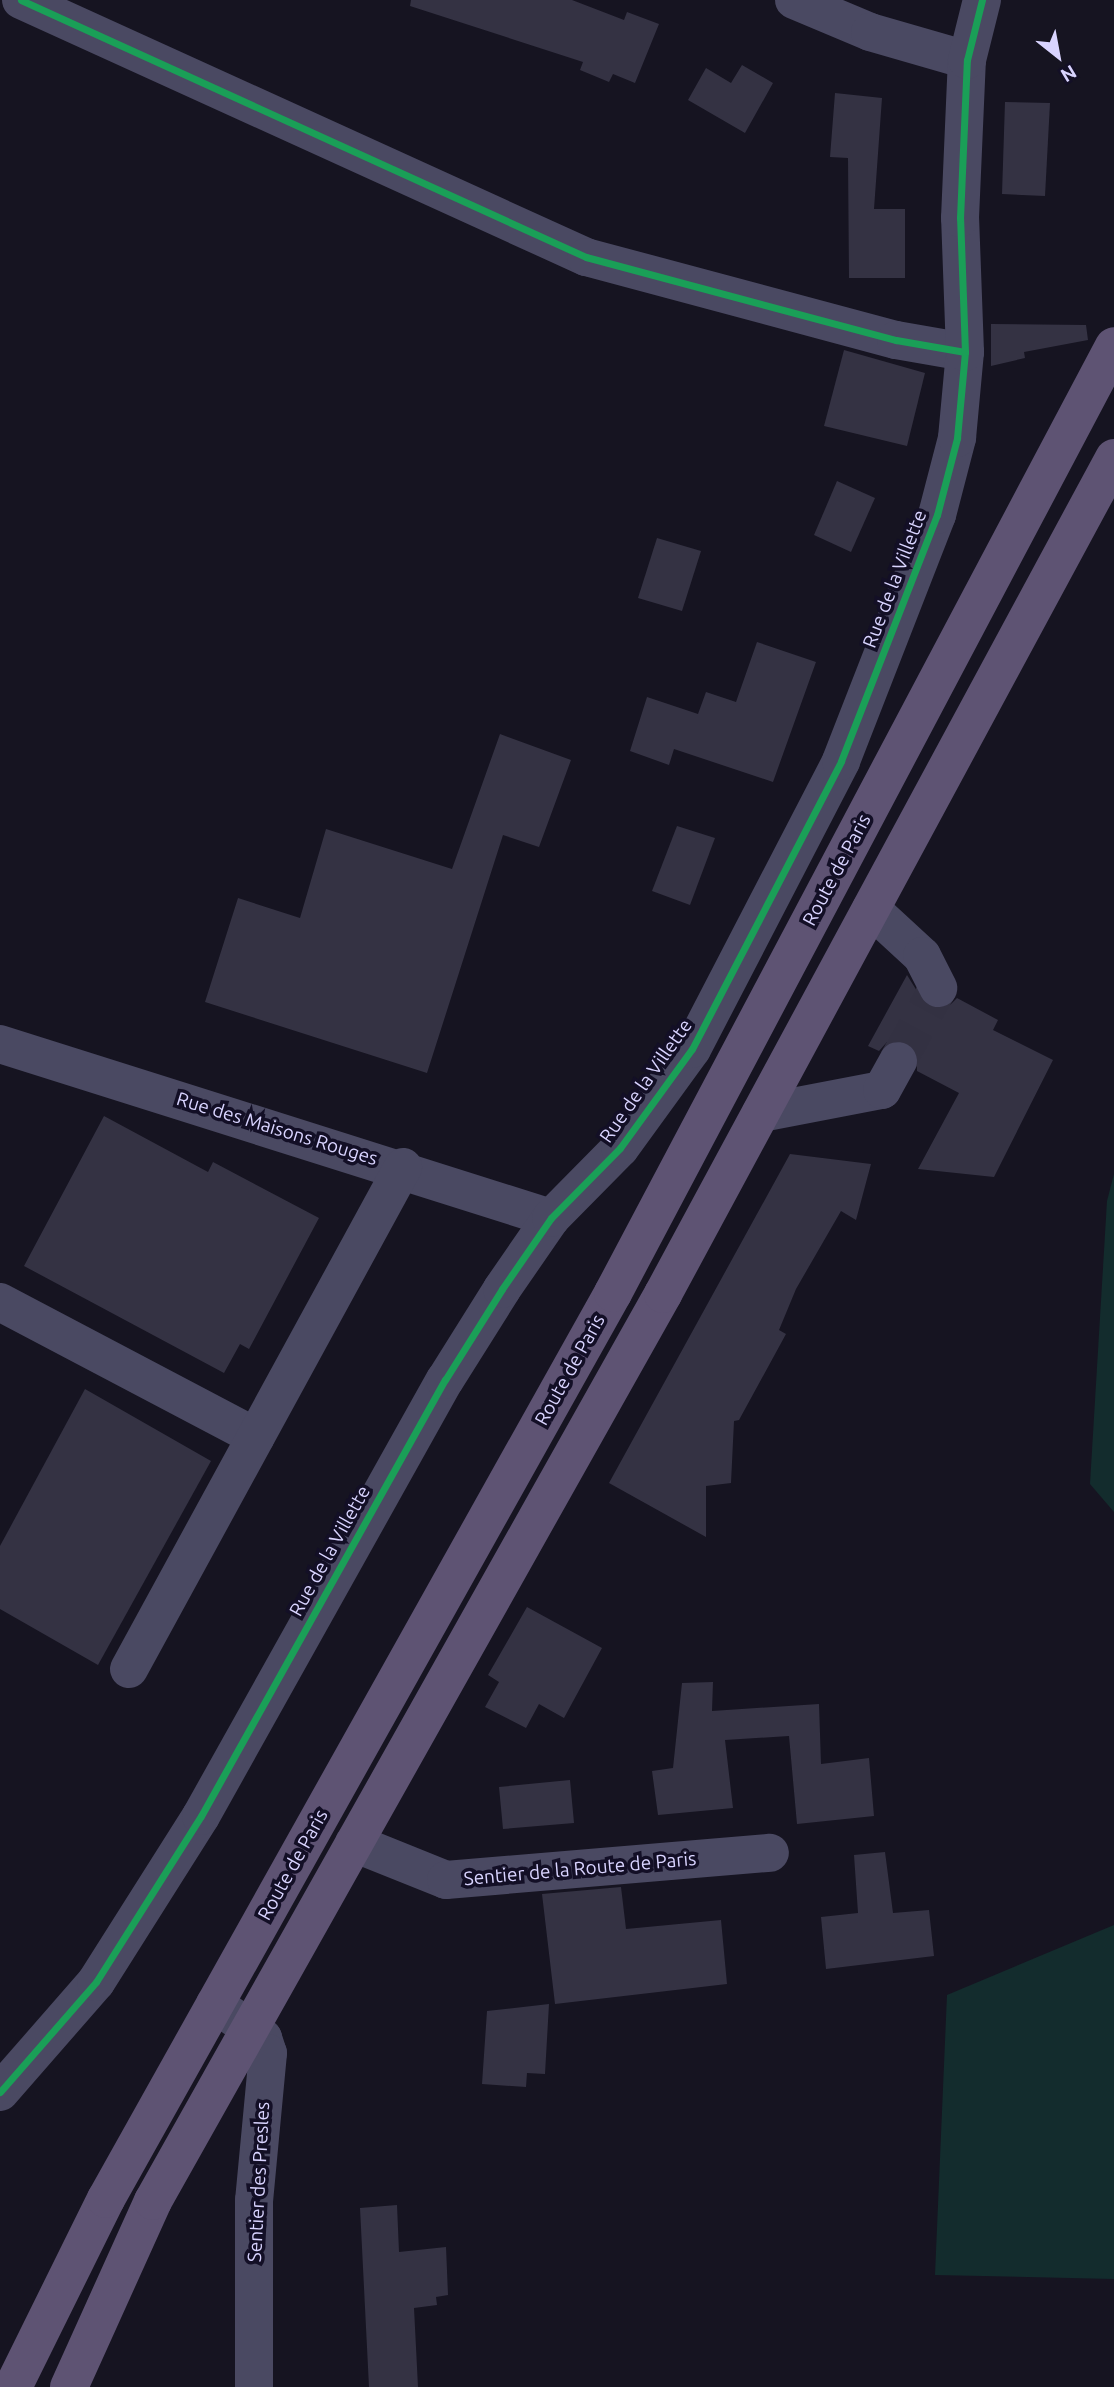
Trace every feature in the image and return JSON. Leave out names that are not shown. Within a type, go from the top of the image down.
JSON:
[{"type":"main road","name":"Route de Paris","points":[[13,2387],[106,2199],[612,1293],[1114,346]]},
{"type":"main road","points":[[69,2387],[153,2201],[761,1113],[1114,458]]},
{"type":"street","points":[[21,0],[586,257],[895,340],[965,352]]},
{"type":"street","points":[[793,0],[870,32],[967,60]]},
{"type":"street","name":"Rue de la Villette","points":[[0,2092],[96,1982],[201,1816],[444,1380],[551,1218],[620,1148],[692,1049],[841,761],[937,515],[957,438],[965,352],[960,218],[967,60],[982,0]]},
{"type":"street","points":[[871,909],[922,956],[938,988]]},
{"type":"street","name":"Rue des Maisons Rouges","points":[[0,1044],[403,1167],[551,1218]]},
{"type":"street","points":[[761,1113],[882,1090],[898,1061]]},
{"type":"street","points":[[129,1668],[403,1167]]},
{"type":"street","points":[[0,1303],[256,1437]]},
{"type":"street","name":"Sentier de la Route de Paris","points":[[354,1843],[446,1880],[770,1853]]},
{"type":"street","name":"Sentier des Presles","points":[[215,2004],[250,2026],[263,2038],[268,2053],[254,2200],[254,2387]]},
{"type":"green space","points":[[1114,1174],[1114,1512],[1090,1484],[1107,1201]]},
{"type":"green space","points":[[1114,1925],[1114,2279],[935,2275],[947,1995]]},
{"type":"building","points":[[411,0],[572,0],[624,20],[627,12],[659,24],[635,83],[613,74],[609,82],[580,70],[583,62],[410,6]]},
{"type":"building","points":[[742,65],[773,83],[745,133],[688,100],[706,68],[731,83]]},
{"type":"building","points":[[835,93],[882,98],[874,209],[905,209],[905,278],[849,278],[848,158],[830,157]]},
{"type":"building","points":[[1005,102],[1050,103],[1045,196],[1002,194]]},
{"type":"building","points":[[991,324],[1086,325],[1088,340],[1024,352],[1025,358],[991,366]]},
{"type":"building","points":[[844,350],[925,373],[907,446],[824,426]]},
{"type":"building","points":[[837,481],[875,498],[851,552],[814,535]]},
{"type":"building","points":[[657,538],[701,551],[682,611],[638,598]]},
{"type":"building","points":[[757,642],[816,662],[773,782],[674,749],[669,765],[630,751],[647,697],[698,714],[706,692],[736,702]]},
{"type":"building","points":[[500,734],[571,760],[539,847],[503,835],[427,1073],[205,1002],[238,898],[300,918],[326,829],[452,869]]},
{"type":"building","points":[[677,826],[715,838],[690,905],[652,891]]},
{"type":"building","points":[[907,975],[927,1007],[947,1008],[957,998],[998,1020],[993,1030],[1053,1060],[994,1177],[918,1169],[959,1093],[917,1071],[917,1050],[908,1042],[887,1042],[879,1051],[868,1046]]},
{"type":"building","points":[[104,1116],[208,1172],[213,1162],[319,1218],[249,1349],[240,1344],[224,1373],[24,1266]]},
{"type":"building","points":[[790,1154],[871,1164],[856,1220],[841,1211],[796,1289],[779,1330],[786,1334],[739,1420],[734,1421],[731,1483],[706,1486],[706,1537],[609,1483]]},
{"type":"building","points":[[85,1389],[211,1461],[98,1665],[0,1609],[0,1546]]},
{"type":"building","points":[[527,1607],[602,1648],[564,1718],[539,1704],[526,1728],[485,1707],[499,1682],[488,1675]]},
{"type":"building","points":[[713,1682],[712,1711],[819,1704],[821,1764],[869,1758],[874,1816],[797,1824],[789,1736],[725,1740],[733,1808],[658,1815],[652,1771],[673,1768],[682,1683]]},
{"type":"building","points":[[570,1780],[574,1823],[503,1829],[499,1787]]},
{"type":"building","points":[[885,1852],[893,1913],[929,1910],[934,1956],[826,1969],[821,1917],[858,1913],[854,1855]]},
{"type":"building","points":[[621,1887],[626,1929],[721,1920],[727,1984],[555,2004],[542,1894]]},
{"type":"building","points":[[549,2004],[545,2074],[527,2073],[526,2087],[482,2084],[487,2011]]},
{"type":"building","points":[[397,2205],[399,2252],[446,2247],[448,2295],[436,2297],[437,2305],[414,2308],[418,2387],[369,2387],[360,2208]]},
{"type":"tunnel","points":[[898,1061],[938,988]]},
{"type":"cycle path","points":[[21,0],[586,257],[896,340],[965,352]]},
{"type":"cycle path","points":[[0,2092],[96,1982],[201,1816],[445,1380],[502,1289],[551,1218],[620,1148],[692,1049],[841,761],[937,515],[957,438],[965,352],[960,218],[967,60],[982,0]]}]
